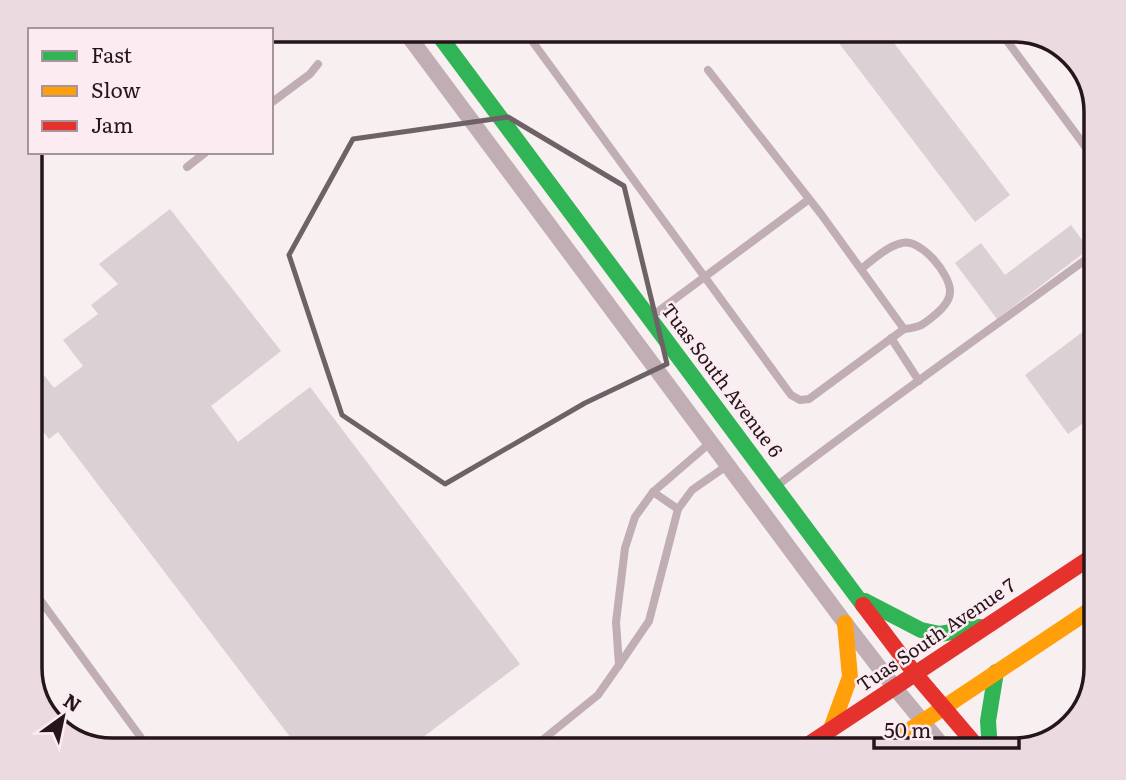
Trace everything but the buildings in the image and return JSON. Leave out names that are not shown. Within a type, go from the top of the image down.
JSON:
[{"type":"street","points":[[413,42],[845,623],[936,738]]},
{"type":"street","name":"Tuas South Avenue 6","points":[[444,42],[916,675],[970,738]]},
{"type":"street","name":"Tuas South Avenue 7","points":[[818,738],[1084,562]]},
{"type":"street","points":[[859,598],[921,630],[940,634],[987,626]]},
{"type":"street","points":[[898,738],[1084,614]]},
{"type":"street","points":[[831,729],[850,677],[845,623]]},
{"type":"street","points":[[987,738],[996,672]]},
{"type":"lane","points":[[533,42],[791,395],[800,400],[809,399],[904,329],[920,327],[942,309],[950,294],[950,283],[926,250],[915,243],[903,242],[861,269]]},
{"type":"lane","points":[[1008,42],[1084,145]]},
{"type":"lane","points":[[273,102],[310,74],[318,64]]},
{"type":"lane","points":[[708,70],[821,214],[904,329]]},
{"type":"lane","points":[[187,167],[203,154]]},
{"type":"lane","points":[[649,318],[808,200]]},
{"type":"lane","points":[[775,487],[850,429],[1084,261]]},
{"type":"lane","points":[[891,338],[919,381]]},
{"type":"lane","points":[[619,665],[616,622],[625,548],[635,517],[653,492],[711,442]]},
{"type":"lane","points":[[545,738],[598,695],[649,621],[678,509],[692,490],[727,465]]},
{"type":"lane","points":[[653,492],[678,509]]},
{"type":"lane","points":[[42,602],[141,738]]},
{"type":"highlighted area","points":[[508,117],[624,186],[667,364],[585,403],[445,484],[342,415],[289,255],[353,139]]},
{"type":"traffic: fast","points":[[444,42],[863,605]]},
{"type":"traffic: fast","points":[[865,601],[921,630],[940,634],[980,627]]},
{"type":"traffic: fast","points":[[989,738],[988,721],[996,672]]},
{"type":"traffic: slow","points":[[898,738],[1084,614]]},
{"type":"traffic: slow","points":[[831,729],[850,677],[845,623]]},
{"type":"traffic: jam","points":[[818,738],[1084,562]]},
{"type":"traffic: jam","points":[[863,605],[916,675],[970,738]]}]
